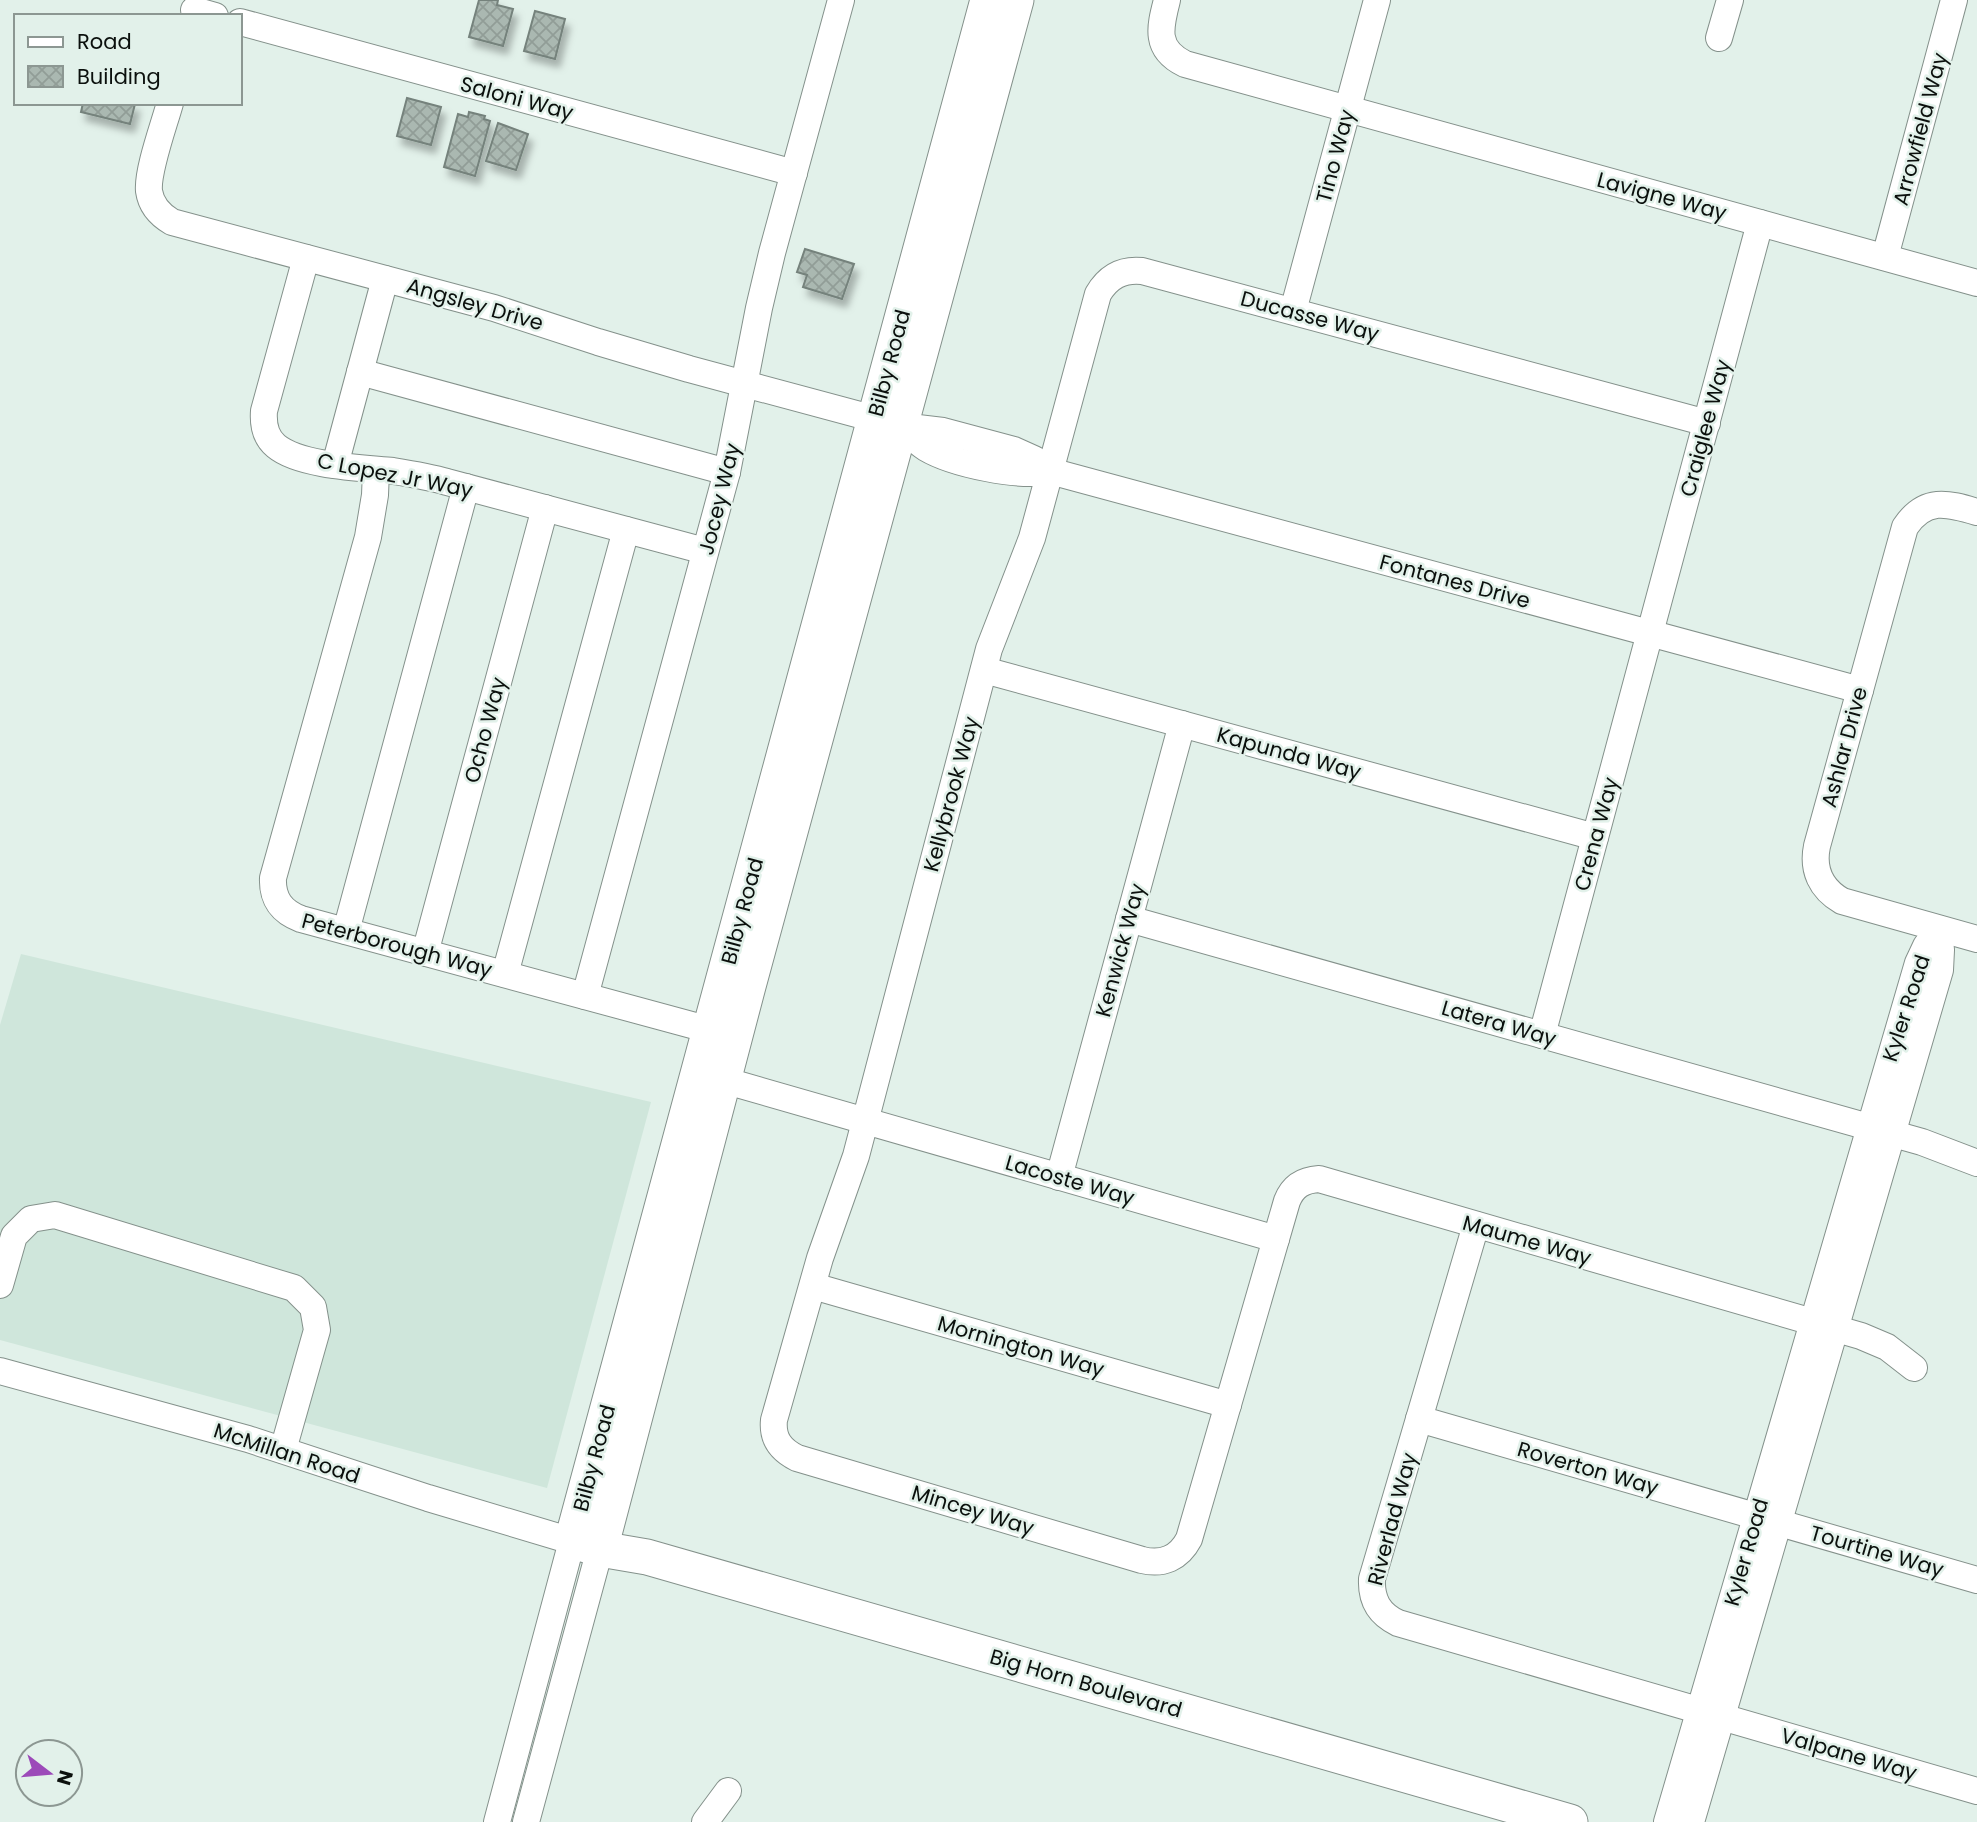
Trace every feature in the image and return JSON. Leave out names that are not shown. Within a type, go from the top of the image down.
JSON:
[{"type":"main road","name":"Bilby Road","points":[[586,1545],[723,1080],[888,422],[988,0]]},
{"type":"main road","name":"Bilby Road","points":[[586,1545],[710,1030],[888,422],[1016,0]]},
{"type":"main road","name":"Big Horn Boulevard","points":[[586,1545],[620,1570],[642,1580],[1484,1822]]},
{"type":"main road","name":"Big Horn Boulevard","points":[[586,1545],[647,1557],[1570,1822]]},
{"type":"street","name":"Jocey Way","points":[[585,996],[727,472],[759,309],[841,0]]},
{"type":"street","name":"Lavigne Way","points":[[1167,0],[1160,28],[1161,38],[1170,54],[1177,60],[1977,283]]},
{"type":"street","name":"Tino Way","points":[[1293,312],[1377,0]]},
{"type":"street","points":[[1719,38],[1730,0]]},
{"type":"street","name":"Arrowfield Way","points":[[1885,257],[1954,0]]},
{"type":"street","name":"Saloni Way","points":[[242,23],[794,173]]},
{"type":"street","name":"Angsley Drive","points":[[169,105],[149,183],[151,199],[159,212],[180,224],[494,308],[643,357],[888,422]]},
{"type":"street","name":"Craiglee Way","points":[[1650,634],[1760,223]]},
{"type":"street","name":"C Lopez Jr Way","points":[[306,258],[264,421],[269,439],[281,449],[335,465],[428,477],[705,551]]},
{"type":"street","name":"Ducasse Way","points":[[1050,471],[1098,294],[1108,280],[1133,270],[1707,423]]},
{"type":"street","points":[[335,465],[385,279]]},
{"type":"street","points":[[360,372],[727,472]]},
{"type":"street","name":"Fontanes Drive","points":[[888,422],[943,431],[1014,450],[1034,459],[1050,471],[1860,690]]},
{"type":"street","name":"Peterborough Way","points":[[376,470],[368,537],[273,878],[274,895],[278,903],[292,916],[710,1030]]},
{"type":"street","name":"Kellybrook Way","points":[[865,1121],[984,670],[997,626],[1024,561],[1050,471]]},
{"type":"street","points":[[346,931],[466,487]]},
{"type":"street","name":"Ashlar Drive","points":[[1977,512],[1945,504],[1934,505],[1916,513],[1905,527],[1817,846],[1816,872],[1826,889],[1842,901],[1977,939]]},
{"type":"street","name":"Ocho Way","points":[[425,953],[545,508]]},
{"type":"street","points":[[505,974],[626,530]]},
{"type":"street","name":"Crena Way","points":[[1542,1035],[1650,634]]},
{"type":"street","name":"Kapunda Way","points":[[984,670],[1595,837]]},
{"type":"street","name":"Kenwick Way","points":[[1059,1177],[1182,724]]},
{"type":"street","name":"Latera Way","points":[[1129,919],[1944,1149],[1977,1163]]},
{"type":"street","name":"Kyler Road","points":[[1691,1822],[1711,1714],[1767,1519],[1881,1131],[1940,970],[1939,929]]},
{"type":"street","name":"Lacoste Way","points":[[723,1080],[1276,1239]]},
{"type":"street","name":"Mincey Way","points":[[865,1121],[846,1188],[820,1258],[774,1420],[774,1434],[782,1448],[797,1458],[1142,1560],[1167,1560],[1181,1552],[1189,1539],[1276,1239]]},
{"type":"street","name":"Maume Way","points":[[1276,1239],[1291,1193],[1297,1186],[1311,1180],[1319,1180],[1824,1325],[1887,1347],[1914,1368]]},
{"type":"street","points":[[0,1285],[14,1236],[31,1219],[55,1215],[294,1288],[313,1307],[317,1330],[283,1451]]},
{"type":"street","name":"Riverlad Way","points":[[1476,1225],[1372,1579],[1373,1597],[1382,1613],[1398,1623],[1711,1714]]},
{"type":"street","name":"Mornington Way","points":[[813,1286],[1228,1405]]},
{"type":"street","name":"McMillan Road","points":[[0,1371],[209,1428],[586,1545]]},
{"type":"street","name":"Roverton Way","points":[[1419,1419],[1767,1519]]},
{"type":"street","name":"Tourtine Way","points":[[1767,1519],[1977,1580]]},
{"type":"street","name":"Bilby Road","points":[[497,1822],[586,1545]]},
{"type":"street","name":"Bilby Road","points":[[526,1822],[586,1545]]},
{"type":"street","name":"Kyler Road","points":[[1667,1822],[1711,1714]]},
{"type":"street","name":"Valpane Way","points":[[1711,1714],[1977,1791]]},
{"type":"street","points":[[705,1822],[728,1791]]},
{"type":"shaded area","points":[[21,954],[651,1102],[547,1488],[0,1340],[0,1025]]},
{"type":"building","points":[[479,0],[498,0],[497,5],[513,9],[503,46],[469,37]]},
{"type":"building","points":[[535,11],[565,19],[555,59],[524,51]]},
{"type":"building","points":[[407,98],[441,107],[431,145],[397,136]]},
{"type":"building","points":[[83,105],[135,105],[130,124],[81,112]]},
{"type":"building","points":[[469,112],[485,116],[484,119],[490,121],[475,176],[444,167],[458,114],[468,117]]},
{"type":"building","points":[[498,123],[528,134],[516,170],[486,161]]},
{"type":"building","points":[[805,249],[854,264],[842,299],[803,287],[807,275],[797,272]]}]
